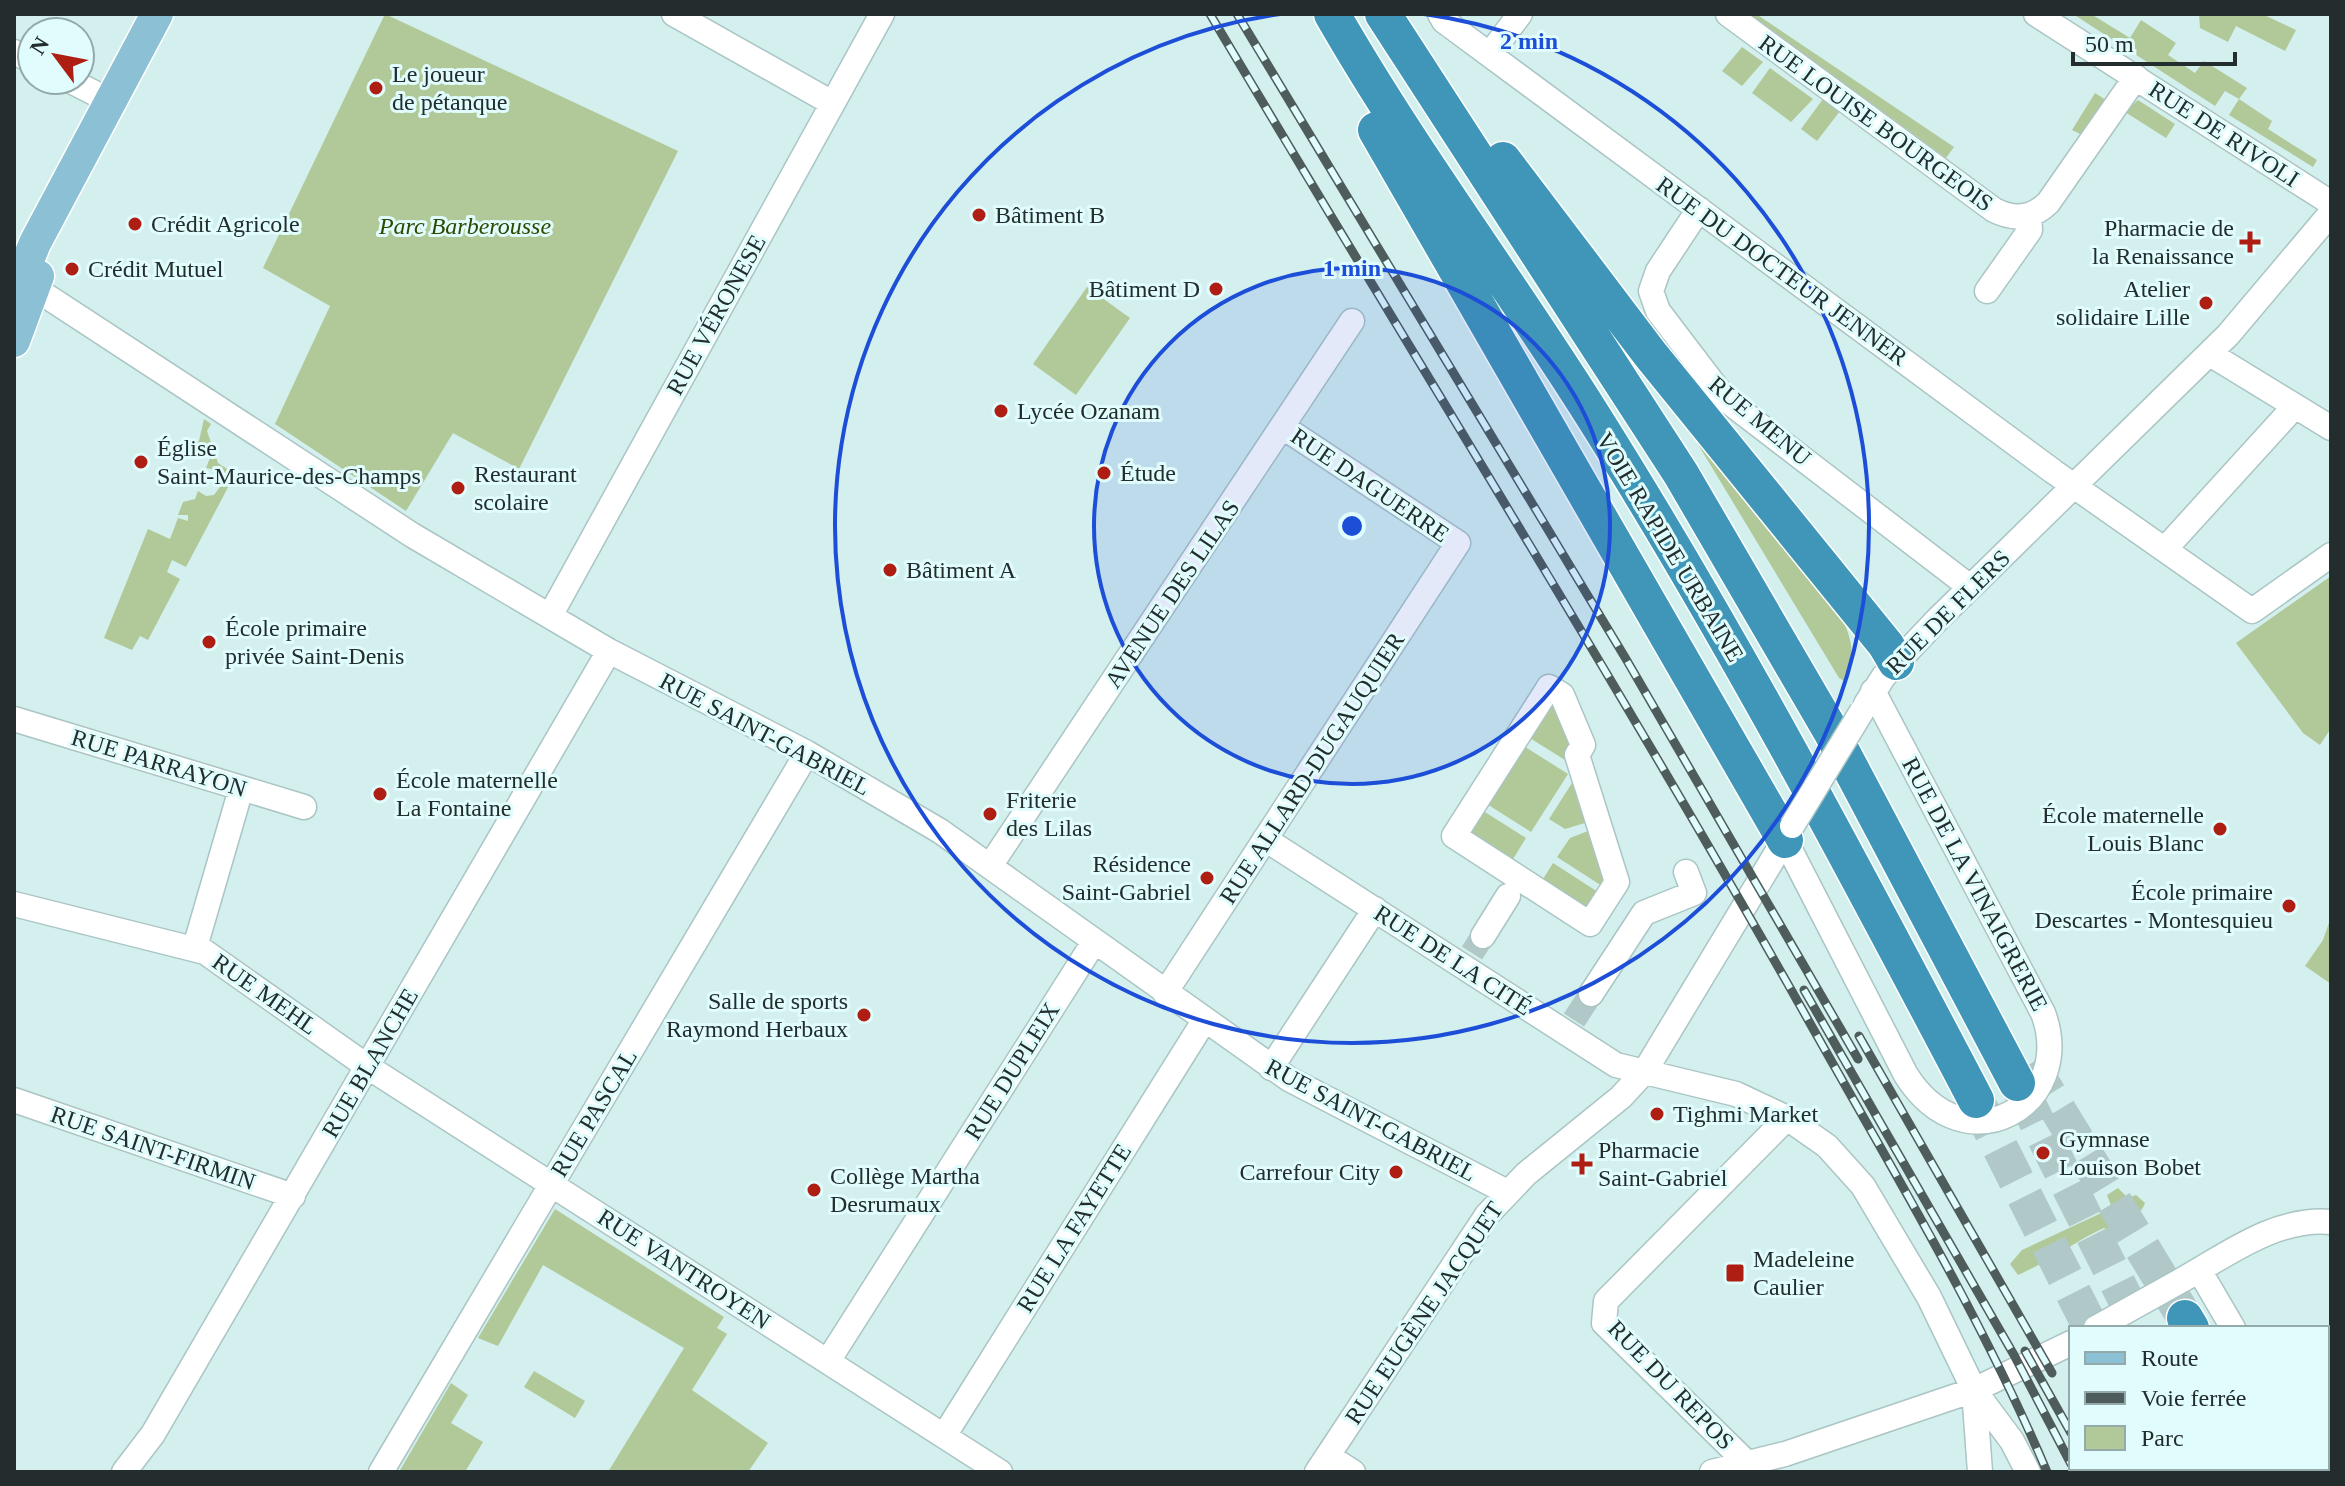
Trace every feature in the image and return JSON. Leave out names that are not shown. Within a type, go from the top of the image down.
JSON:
[{"type":"highway","points":[[1330,14],[1348,72],[1371,121],[1788,833]]},
{"type":"highway","name":"VOIE RAPIDE URBAINE","points":[[1330,14],[1392,114],[1588,408],[1662,530],[1819,801],[1976,1100]]},
{"type":"highway","name":"VOIE RAPIDE URBAINE","points":[[1383,14],[1681,474],[1832,733],[2024,1074]]},
{"type":"highway","points":[[1407,52],[1486,137],[1613,307],[1886,645],[1896,662]]},
{"type":"main road","points":[[14,341],[19,292],[110,101],[157,14]]},
{"type":"street","points":[[674,14],[832,103]]},
{"type":"street","name":"RUE VÉRONESE","points":[[550,616],[882,14]]},
{"type":"street","name":"RUE DU DOCTEUR JENNER","points":[[1440,14],[1444,21],[2076,487],[2252,611],[2331,555]]},
{"type":"street","points":[[1490,54],[1520,14]]},
{"type":"street","name":"RUE LOUISE BOURGEOIS","points":[[1728,14],[1994,210],[2005,216],[2029,216]]},
{"type":"street","name":"RUE DE RIVOLI","points":[[2036,14],[2331,203]]},
{"type":"street","points":[[1987,291],[2030,230],[2029,216],[2048,203],[2136,77]]},
{"type":"street","points":[[96,94],[110,101]]},
{"type":"street","name":"RUE MENU","points":[[1699,209],[1658,271],[1651,291],[1658,311],[1725,399],[1970,587]]},
{"type":"street","name":"RUE DE FLERS","points":[[1645,1071],[1868,701],[1896,662],[2210,354],[2296,258],[2331,213]]},
{"type":"street","name":"RUE SAINT-GABRIEL","points":[[19,292],[54,301],[381,515],[609,651],[807,753],[940,831],[1271,1068],[1507,1192]]},
{"type":"street","name":"AVENUE DES LILAS","points":[[990,866],[1352,321]]},
{"type":"street","points":[[2210,354],[2331,428]]},
{"type":"street","points":[[2165,549],[2295,406]]},
{"type":"street","name":"RUE DAGUERRE","points":[[1283,427],[1458,543]]},
{"type":"street","name":"RUE ALLARD-DUGAUQUIER","points":[[1165,993],[1458,543]]},
{"type":"street","name":"RUE BLANCHE","points":[[124,1472],[153,1434],[609,651]]},
{"type":"street","points":[[1549,687],[1562,695],[1583,745],[1577,755],[1617,882],[1590,924],[1515,886],[1454,836],[1549,687]]},
{"type":"street","name":"RUE DE LA VINAIGRERIE","points":[[1788,833],[1906,1075],[1924,1099],[1947,1117],[1974,1122],[2003,1116],[2028,1101],[2042,1080],[2049,1053],[2050,1039],[2043,1013],[1868,701]]},
{"type":"street","name":"RUE PARRAYON","points":[[14,719],[304,807]]},
{"type":"street","name":"RUE PASCAL","points":[[381,1472],[807,753]]},
{"type":"street","points":[[195,947],[241,789]]},
{"type":"street","name":"RUE DE LA CITÉ","points":[[1265,839],[1375,909],[1473,952],[1616,1065],[1645,1071]]},
{"type":"street","points":[[1591,994],[1644,913],[1694,893],[1686,872]]},
{"type":"street","points":[[1473,952],[1515,886]]},
{"type":"street","name":"RUE MEHL","points":[[14,904],[195,947],[368,1067]]},
{"type":"street","points":[[1271,1068],[1375,909]]},
{"type":"street","name":"RUE DUPLEIX","points":[[828,1361],[1094,942]]},
{"type":"street","name":"RUE LA FAYETTE","points":[[944,1436],[1204,1021]]},
{"type":"street","name":"RUE VANTROYEN","points":[[368,1067],[1000,1472]]},
{"type":"street","points":[[1645,1071],[1736,1094],[1787,1118],[1827,1146],[1863,1186],[1929,1297],[1974,1390],[2012,1441],[2028,1472]]},
{"type":"street","name":"RUE EUGÈNE JACQUET","points":[[1323,1464],[1458,1257],[1507,1192],[1621,1097],[1645,1071]]},
{"type":"street","name":"RUE SAINT-FIRMIN","points":[[14,1100],[293,1196]]},
{"type":"street","name":"RUE DU REPOS","points":[[1748,1464],[1604,1323],[1606,1301],[1787,1118]]},
{"type":"street","points":[[2100,1326],[2278,1228],[2302,1222],[2331,1222]]},
{"type":"street","points":[[2190,1275],[2231,1326]]},
{"type":"street","points":[[1712,1472],[1748,1464],[1792,1463],[1974,1390],[2061,1348]]},
{"type":"street","points":[[1974,1390],[1980,1472]]},
{"type":"street","points":[[1323,1464],[1353,1472]]},
{"type":"green space","name":"Parc Barberousse","points":[[385,14],[678,151],[519,469],[453,433],[406,511],[275,424],[330,306],[263,268]]},
{"type":"green space","points":[[1736,14],[1756,14],[1954,147],[1946,158],[1867,100],[1862,106]]},
{"type":"green space","points":[[2073,14],[2091,14],[2130,38],[2141,20],[2176,43],[2168,55],[2195,73],[2204,61],[2247,88],[2239,99],[2225,91],[2215,106]]},
{"type":"green space","points":[[2199,14],[2262,14],[2296,30],[2285,51],[2236,26],[2228,42],[2200,28]]},
{"type":"green space","points":[[1742,47],[1763,62],[1742,86],[1722,71]]},
{"type":"green space","points":[[1770,68],[1813,99],[1791,122],[1752,93]]},
{"type":"green space","points":[[2095,93],[2106,100],[2080,134],[2072,130]]},
{"type":"green space","points":[[1823,99],[1840,111],[1817,141],[1801,129]]},
{"type":"green space","points":[[2239,99],[2272,121],[2268,129],[2317,160],[2313,167],[2229,115]]},
{"type":"green space","points":[[2138,100],[2175,124],[2166,138],[2125,112]]},
{"type":"green space","points":[[1087,287],[1130,318],[1076,395],[1033,364]]},
{"type":"green space","points":[[1661,383],[1843,620],[1852,651],[1846,682],[1839,678]]},
{"type":"green space","points":[[204,419],[211,424],[207,431],[218,463],[235,474],[186,567],[172,560],[167,572],[180,579],[148,640],[140,636],[132,650],[104,638],[148,529],[170,539],[178,518],[188,521],[188,515],[178,515],[183,502],[195,499],[198,491],[206,496],[214,495],[222,484],[217,470],[206,468],[210,458],[205,449],[192,445],[199,441]]},
{"type":"green space","points":[[2331,576],[2331,728],[2320,745],[2303,733],[2236,643]]},
{"type":"green space","points":[[1548,700],[1560,708],[1574,746],[1565,760],[1525,735]]},
{"type":"green space","points":[[1519,743],[1568,774],[1531,832],[1482,801]]},
{"type":"green space","points":[[1572,783],[1585,823],[1565,829],[1549,819]]},
{"type":"green space","points":[[1477,807],[1526,838],[1510,864],[1462,832]]},
{"type":"green space","points":[[1588,831],[1605,881],[1602,886],[1557,857],[1570,838]]},
{"type":"green space","points":[[1553,863],[1598,892],[1584,913],[1540,884]]},
{"type":"green space","points":[[2331,917],[2331,984],[2305,966],[2323,940]]},
{"type":"green space","points":[[2118,1188],[2128,1198],[2136,1195],[2145,1203],[2131,1220],[2112,1232],[2104,1228],[2018,1275],[2010,1264],[2022,1250],[2112,1208],[2107,1195]]},
{"type":"green space","points":[[555,1209],[724,1317],[717,1328],[727,1334],[692,1390],[768,1443],[748,1472],[608,1472],[684,1348],[543,1265],[498,1346],[478,1338]]},
{"type":"green space","points":[[534,1371],[585,1401],[575,1418],[524,1387]]},
{"type":"green space","points":[[451,1383],[468,1395],[451,1423],[483,1442],[465,1472],[399,1472]]},
{"type":"tunnel","points":[[1472,953],[1483,936]]},
{"type":"tunnel","points":[[1574,1020],[1591,994]]},
{"type":"tunnel","points":[[2030,1064],[2185,1318]]},
{"type":"tunnel","points":[[2021,1090],[2139,1326]]},
{"type":"tunnel","points":[[1976,1100],[2090,1326]]},
{"type":"railway","points":[[1210,14],[1730,883],[1962,1295],[2047,1472]]},
{"type":"railway","points":[[1237,14],[1626,659],[1858,1059]]},
{"type":"railway","points":[[1804,990],[2014,1355],[2069,1460]]},
{"type":"railway","points":[[1859,1036],[2052,1373]]},
{"type":"railway","points":[[2025,1351],[2069,1429]]},
{"type":"place","name":"Le joueur de pétanque","points":[[376,88]]},
{"type":"place","name":"Bâtiment B","points":[[979,215]]},
{"type":"place","name":"Crédit Agricole","points":[[135,224]]},
{"type":"place","name":"Pharmacie de la Renaissance","points":[[2250,242]]},
{"type":"place","name":"Crédit Mutuel","points":[[72,269]]},
{"type":"place","name":"Bâtiment D","points":[[1216,289]]},
{"type":"place","name":"Atelier solidaire Lille","points":[[2206,303]]},
{"type":"place","name":"Lycée Ozanam","points":[[1001,411]]},
{"type":"place","name":"Église Saint-Maurice-des-Champs","points":[[141,462]]},
{"type":"place","name":"Étude","points":[[1104,473]]},
{"type":"place","name":"Restaurant scolaire","points":[[458,488]]},
{"type":"place","name":"Bâtiment A","points":[[890,570]]},
{"type":"place","name":"École primaire privée Saint-Denis","points":[[209,642]]},
{"type":"place","name":"École maternelle La Fontaine","points":[[380,794]]},
{"type":"place","name":"Friterie des Lilas","points":[[990,814]]},
{"type":"place","name":"École maternelle Louis Blanc","points":[[2220,829]]},
{"type":"place","name":"Résidence Saint-Gabriel","points":[[1207,878]]},
{"type":"place","name":"École primaire Descartes - Montesquieu","points":[[2289,906]]},
{"type":"place","name":"Salle de sports Raymond Herbaux","points":[[864,1015]]},
{"type":"place","name":"Tighmi Market","points":[[1657,1114]]},
{"type":"place","name":"Gymnase Louison Bobet","points":[[2043,1153]]},
{"type":"place","name":"Pharmacie Saint-Gabriel","points":[[1582,1164]]},
{"type":"place","name":"Carrefour City","points":[[1396,1172]]},
{"type":"place","name":"Collège Martha Desrumaux","points":[[814,1190]]},
{"type":"place","name":"Madeleine Caulier","points":[[1735,1273]]}]
